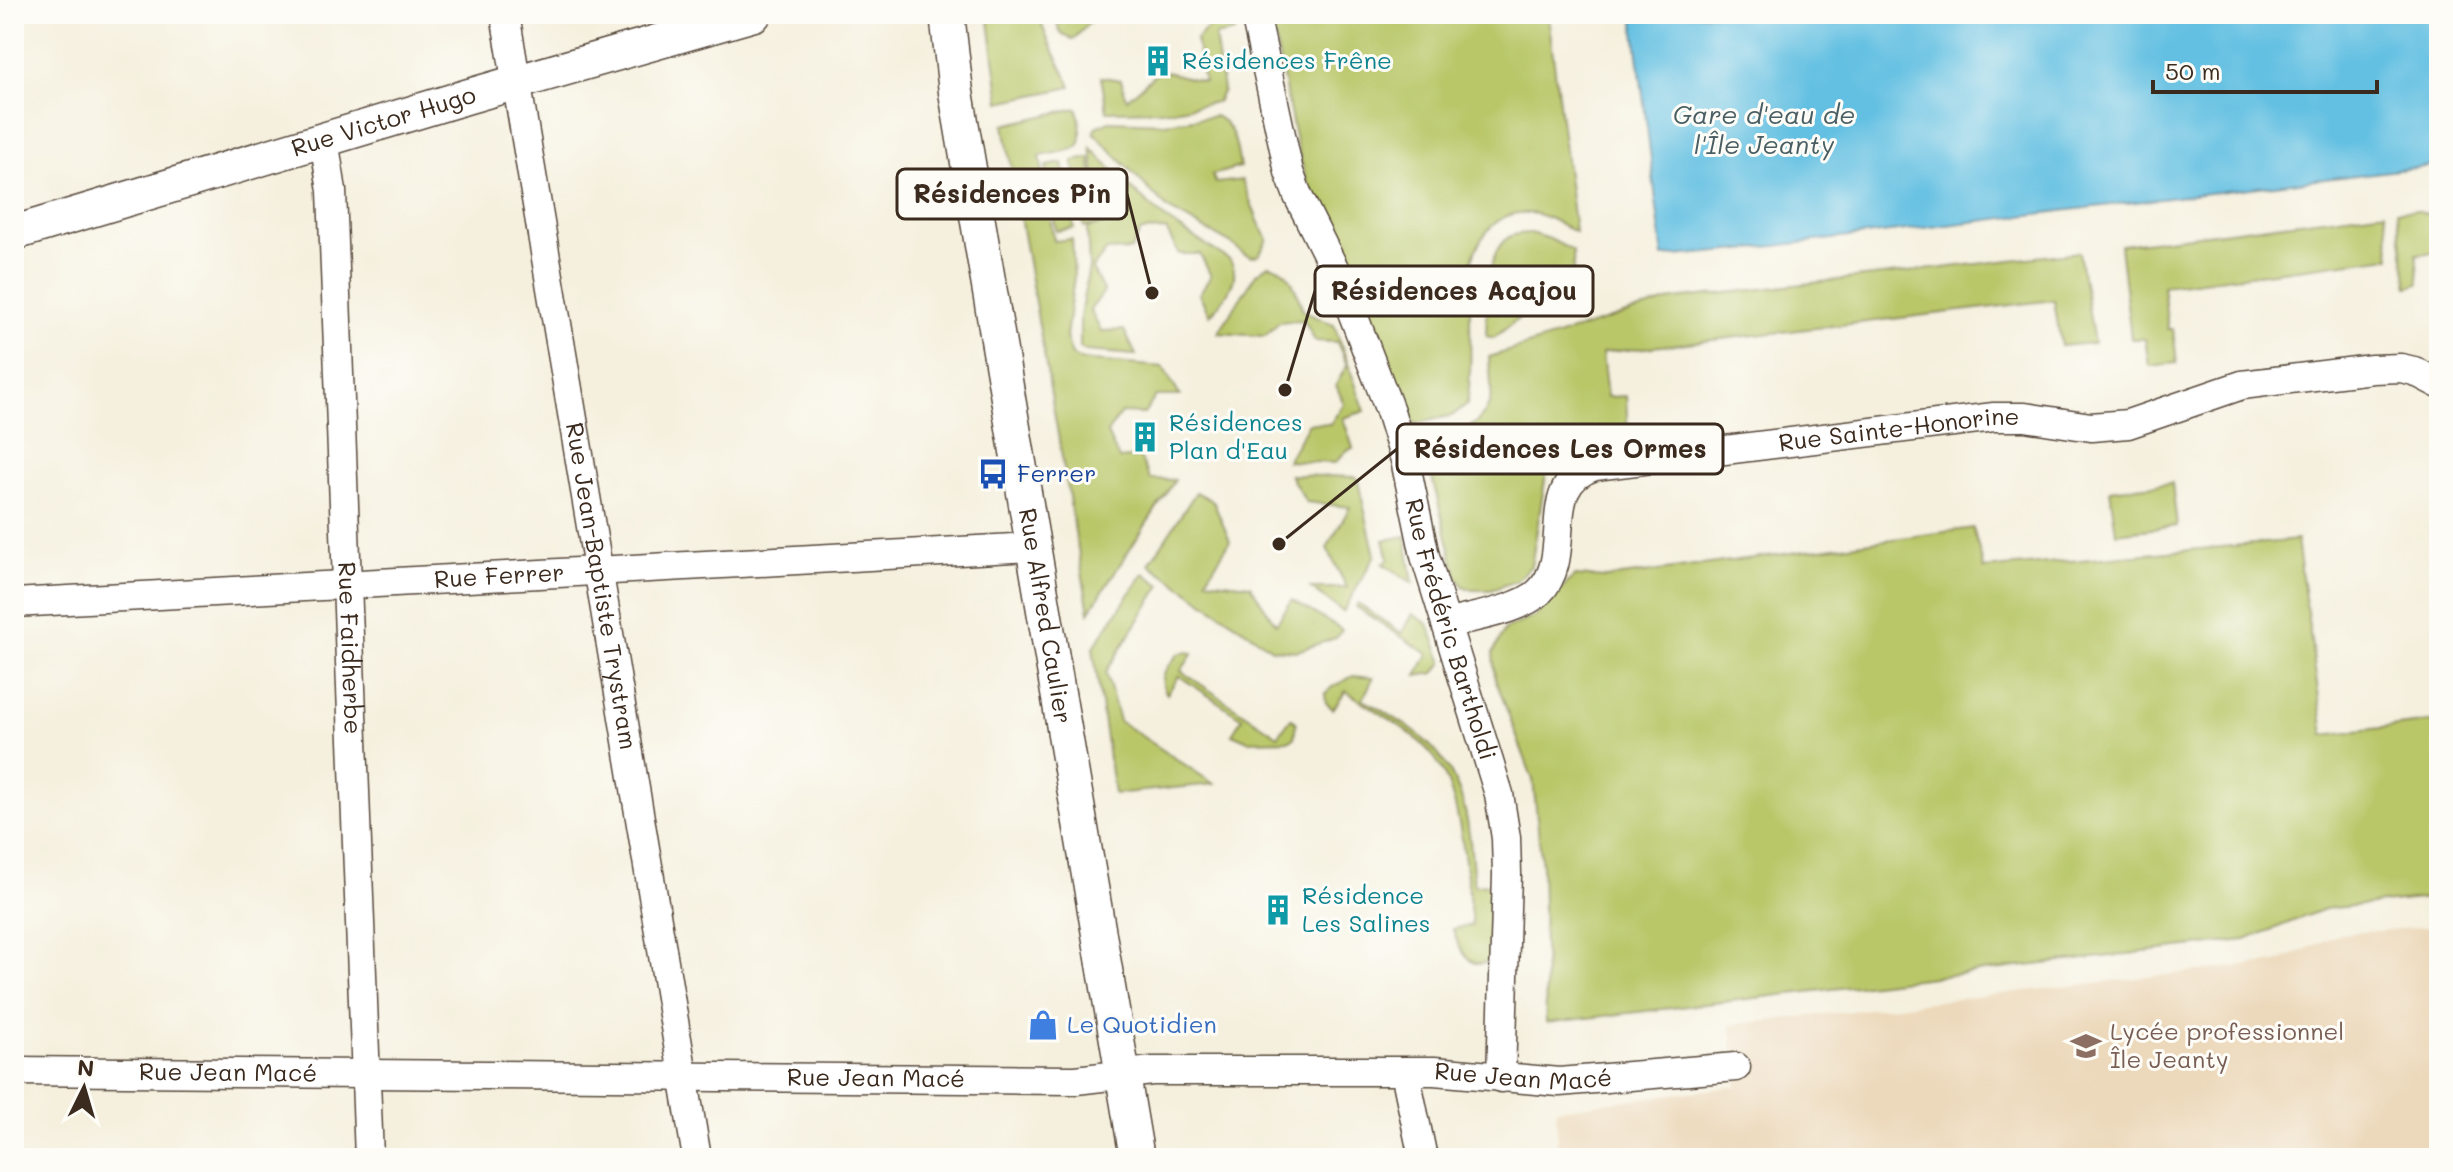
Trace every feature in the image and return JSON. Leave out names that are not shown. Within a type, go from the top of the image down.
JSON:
[{"type":"street","name":"Rue Jean-Baptiste Trystram","points":[[505,14],[697,1158]]},
{"type":"street","name":"Rue Victor Hugo","points":[[14,233],[754,14]]},
{"type":"street","name":"Rue Alfred Caulier","points":[[947,14],[956,92],[1137,1158]]},
{"type":"street","name":"Rue Frédéric Bartholdi","points":[[1255,14],[1285,161],[1298,196],[1339,278],[1390,411],[1405,460],[1425,556],[1493,770],[1506,838],[1506,985],[1501,1078]]},
{"type":"street","name":"Rue Faidherbe","points":[[324,139],[332,191],[369,1158]]},
{"type":"street","name":"Rue Sainte-Honorine","points":[[1446,624],[1515,605],[1537,594],[1551,573],[1556,558],[1563,493],[1574,476],[1595,466],[1994,417],[2025,417],[2091,427],[2128,424],[2242,385],[2372,369],[2401,368],[2439,384]]},
{"type":"street","name":"Rue Ferrer","points":[[14,603],[1033,547]]},
{"type":"street","name":"Rue Jean Macé","points":[[14,1071],[1076,1080],[1162,1071],[1405,1072],[1577,1082],[1736,1067]]},
{"type":"street","points":[[1405,1072],[1423,1158]]},
{"type":"shaded area","name":"Lycée professionnel Île Jeanty","points":[[2439,926],[2439,1158],[1558,1158],[1556,1109],[1737,1086],[1730,1025],[2277,962],[2340,934]]},
{"type":"green space","points":[[988,14],[1039,14],[1071,87],[1000,102]]},
{"type":"green space","points":[[1054,14],[1097,14],[1073,40],[1060,32]]},
{"type":"green space","points":[[1222,14],[1232,14],[1235,32],[1215,36],[1223,90],[1217,102],[1173,110],[1107,111],[1101,77],[1121,80],[1127,99],[1160,70],[1204,82],[1196,39]]},
{"type":"green space","points":[[1270,14],[1548,14],[1575,232],[1541,215],[1517,213],[1496,222],[1481,240],[1468,278],[1470,381],[1467,404],[1453,415],[1414,424],[1343,254],[1308,186]]},
{"type":"green space","points":[[1077,108],[1081,134],[1077,146],[1040,156],[1054,241],[1072,239],[1074,277],[1066,337],[1072,355],[1080,360],[1163,367],[1180,396],[1156,396],[1144,414],[1121,413],[1107,433],[1119,459],[1140,457],[1150,479],[1175,480],[1089,612],[1004,125]]},
{"type":"green space","points":[[1215,116],[1231,131],[1240,167],[1212,175],[1216,183],[1242,180],[1268,239],[1259,255],[1251,257],[1244,254],[1232,244],[1168,209],[1094,133],[1096,127],[1109,121],[1165,123]]},
{"type":"green space","points":[[1091,148],[1168,221],[1230,260],[1233,267],[1230,289],[1210,315],[1199,294],[1211,276],[1200,254],[1179,254],[1166,230],[1141,231],[1131,250],[1106,251],[1092,269],[1104,292],[1090,310],[1101,331],[1124,330],[1136,355],[1080,348],[1080,316],[1089,267],[1087,228],[1103,225]]},
{"type":"green space","points":[[1090,158],[1101,224],[1084,227],[1073,161]]},
{"type":"green space","points":[[1063,163],[1074,228],[1056,231],[1046,166]]},
{"type":"green space","points":[[2416,210],[2439,218],[2439,252],[2416,254],[2419,284],[2408,287],[2397,211]]},
{"type":"green space","points":[[2385,211],[2391,257],[2163,286],[2168,329],[2173,329],[2177,363],[2149,366],[2145,339],[2131,339],[2120,245]]},
{"type":"green space","points":[[1530,233],[1573,251],[1574,297],[1542,300],[1494,338],[1486,336],[1489,281],[1496,253],[1511,236]]},
{"type":"green space","points":[[2079,252],[2094,343],[2061,346],[2054,300],[1602,353],[1607,397],[1626,396],[1628,440],[1603,439],[1566,456],[1546,474],[1531,566],[1516,581],[1491,590],[1472,590],[1463,586],[1457,577],[1424,445],[1466,429],[1482,416],[1491,395],[1489,357],[1674,299]]},
{"type":"green space","points":[[1268,265],[1288,276],[1303,311],[1334,325],[1365,411],[1343,418],[1353,448],[1335,463],[1287,461],[1309,423],[1330,424],[1344,404],[1336,385],[1347,365],[1337,342],[1315,341],[1304,320],[1279,322],[1265,336],[1218,333],[1256,274]]},
{"type":"green space","points":[[1290,475],[1357,477],[1375,555],[1343,612],[1311,588],[1347,588],[1327,548],[1350,507],[1306,502]]},
{"type":"green space","points":[[2172,483],[2177,526],[2116,533],[2110,490]]},
{"type":"green space","points":[[1196,492],[1213,501],[1230,541],[1206,580],[1250,585],[1276,624],[1292,600],[1342,630],[1336,638],[1297,651],[1272,649],[1149,564]]},
{"type":"green space","points":[[1973,528],[1984,569],[2297,540],[2324,735],[2439,721],[2439,897],[2324,909],[2245,940],[1546,1023],[1542,867],[1533,780],[1495,678],[1493,653],[1505,629],[1536,616],[1574,576],[1607,578]]},
{"type":"green space","points":[[1406,536],[1413,583],[1383,564],[1389,559],[1384,540]]},
{"type":"green space","points":[[1144,573],[1161,585],[1106,672],[1119,721],[1214,784],[1114,794],[1093,648]]},
{"type":"green space","points":[[1358,604],[1402,633],[1413,614],[1428,624],[1443,663],[1434,673],[1417,676],[1428,654],[1356,607]]},
{"type":"green space","points":[[1193,653],[1181,671],[1278,736],[1291,718],[1296,723],[1294,738],[1248,741],[1232,734],[1242,718],[1179,676],[1167,694],[1163,683],[1165,673],[1178,654]]},
{"type":"green space","points":[[1353,676],[1373,678],[1363,699],[1416,733],[1446,765],[1456,783],[1467,822],[1474,885],[1493,884],[1495,955],[1488,962],[1474,963],[1468,958],[1453,929],[1472,925],[1462,837],[1443,772],[1434,757],[1415,738],[1346,691],[1333,709],[1326,703],[1325,694],[1332,687]]},
{"type":"water","name":"Gare d'eau de l'Île Jeanty","points":[[1633,14],[2439,14],[2439,165],[1663,257]]},
{"type":"place","name":"Résidences Frêne","points":[[1158,61]]},
{"type":"place","name":"Résidences Pin","points":[[1152,293]]},
{"type":"place","name":"Résidences Acajou","points":[[1285,390]]},
{"type":"place","name":"Résidences Plan d'Eau","points":[[1145,437]]},
{"type":"place","name":"Ferrer","points":[[993,474]]},
{"type":"place","name":"Résidences Les Ormes","points":[[1279,544]]},
{"type":"place","name":"Résidence Les Salines","points":[[1278,910]]},
{"type":"place","name":"Le Quotidien","points":[[1043,1025]]},
{"type":"place","name":"Lycée professionnel Île Jeanty","points":[[2086,1046]]}]
